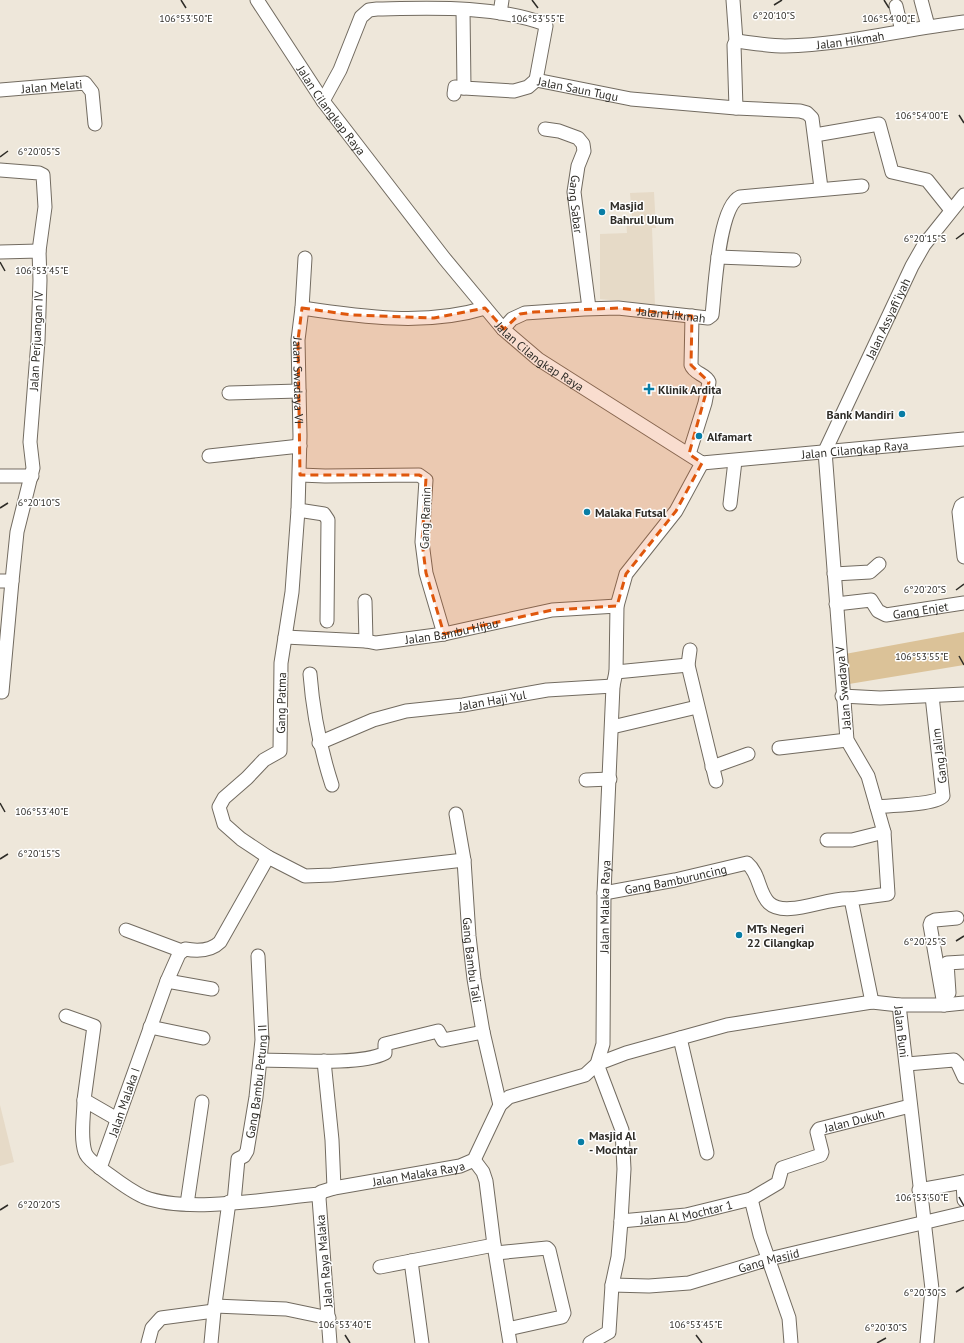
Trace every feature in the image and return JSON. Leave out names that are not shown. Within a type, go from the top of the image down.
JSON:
[{"type":"street","name":"Jalan Cilangkap Raya","points":[[257,0],[324,101],[444,258],[503,329],[538,359],[702,463],[964,439]]},
{"type":"street","points":[[500,13],[502,0]]},
{"type":"street","points":[[733,0],[736,41],[734,45],[736,108]]},
{"type":"street","points":[[921,0],[928,26]]},
{"type":"street","name":"Jalan Saun Tugu","points":[[324,101],[340,70],[360,17],[366,12],[378,9],[434,4],[463,10],[514,15],[546,24],[536,80],[631,99],[736,108],[800,111],[807,113],[812,118],[821,188]]},
{"type":"street","points":[[896,6],[902,31]]},
{"type":"street","points":[[463,10],[459,91],[514,91],[528,87],[536,80]]},
{"type":"street","name":"Jalan Hikmah","points":[[736,41],[784,46],[843,42],[928,26],[964,22]]},
{"type":"street","name":"Jalan Melati","points":[[0,90],[85,83],[92,92],[95,124]]},
{"type":"street","points":[[815,135],[879,124],[892,172],[927,180],[951,210]]},
{"type":"street","name":"Gang Sabar","points":[[545,129],[560,131],[578,138],[583,144],[584,151],[578,166],[574,192],[590,308]]},
{"type":"street","name":"Jalan Perjuangan IV","points":[[0,170],[39,173],[43,175],[45,206],[38,250],[40,280],[38,341],[30,442],[33,457],[32,476],[26,493],[6,581],[2,692]]},
{"type":"street","name":"Jalan Hikmah","points":[[503,329],[512,319],[525,313],[590,308],[618,308],[708,318],[712,315],[718,256],[728,210],[735,200],[740,197],[821,188],[862,186]]},
{"type":"street","name":"Jalan Assyafi'iyah","points":[[825,451],[912,266],[924,245],[964,195]]},
{"type":"street","points":[[0,252],[38,250]]},
{"type":"street","points":[[718,256],[794,260]]},
{"type":"street","name":"Jalan Swadaya VI","points":[[285,637],[292,592],[300,475],[298,340],[302,308],[305,258]]},
{"type":"street","points":[[302,308],[352,315],[434,318],[485,308]]},
{"type":"street","points":[[689,454],[705,404],[709,382],[708,379],[692,369],[692,316]]},
{"type":"street","points":[[229,393],[299,391]]},
{"type":"street","points":[[209,456],[300,446]]},
{"type":"street","name":"Jalan Swadaya V","points":[[825,451],[842,696],[847,740],[868,776],[884,832],[888,894],[851,899]]},
{"type":"street","points":[[730,504],[735,461]]},
{"type":"street","name":"Jalan Malaka Raya","points":[[597,1064],[603,1044],[604,893],[613,686],[616,672],[617,606],[626,574],[676,511],[702,463]]},
{"type":"street","name":"Gang Ramin","points":[[300,475],[419,475],[426,480],[422,542],[426,573],[444,634]]},
{"type":"street","points":[[0,476],[32,476]]},
{"type":"street","points":[[964,504],[961,506],[959,512],[964,557]]},
{"type":"street","points":[[298,510],[324,514],[328,520],[327,621]]},
{"type":"street","points":[[834,574],[870,572],[880,564]]},
{"type":"street","name":"Gang Enjet","points":[[836,604],[872,600],[878,611],[886,615],[964,603]]},
{"type":"street","points":[[365,601],[366,641]]},
{"type":"street","name":"Jalan Bambu Hijau","points":[[285,637],[366,641],[376,643],[444,634],[552,610],[617,606]]},
{"type":"street","name":"Gang Patma","points":[[268,857],[241,840],[224,824],[219,807],[224,798],[248,778],[264,760],[280,751],[281,663],[285,637]]},
{"type":"street","points":[[690,650],[688,665],[697,708],[716,781]]},
{"type":"street","points":[[616,672],[688,665]]},
{"type":"street","points":[[310,674],[312,706],[319,743],[332,785]]},
{"type":"street","name":"Jalan Haji Yul","points":[[319,743],[373,720],[406,711],[463,705],[547,690],[613,686]]},
{"type":"street","points":[[842,696],[880,698],[964,694]]},
{"type":"street","name":"Gang Jalim","points":[[877,807],[921,802],[941,798],[943,796],[932,696]]},
{"type":"street","points":[[612,727],[697,708]]},
{"type":"street","points":[[780,748],[847,740]]},
{"type":"street","points":[[712,767],[748,754]]},
{"type":"street","points":[[586,780],[610,780]]},
{"type":"street","name":"Gang Bambu Tali","points":[[456,814],[464,860],[468,936],[483,1032],[500,1105]]},
{"type":"street","points":[[827,840],[852,840],[884,832]]},
{"type":"street","points":[[126,930],[182,951],[185,949],[204,949],[216,946],[220,942],[268,857],[305,876],[332,875],[464,860]]},
{"type":"street","name":"Gang Bamburuncing","points":[[604,893],[675,880],[747,863],[757,875],[767,901],[775,908],[794,908],[842,899],[851,899]]},
{"type":"street","points":[[851,899],[872,1002]]},
{"type":"street","points":[[947,1005],[930,925],[934,920],[957,918]]},
{"type":"street","name":"Jalan Malaka I","points":[[100,1168],[167,981],[182,951]]},
{"type":"street","name":"Gang Bambu Petung II","points":[[211,1343],[214,1308],[238,1159],[244,1156],[247,1151],[261,1060],[262,1014],[258,956]]},
{"type":"street","points":[[947,1005],[947,963],[964,962]]},
{"type":"street","points":[[167,981],[212,989]]},
{"type":"street","name":"Jalan Buni","points":[[597,1064],[626,1053],[727,1026],[872,1002],[899,1005],[907,1064],[919,1190],[932,1289],[927,1343]]},
{"type":"street","points":[[899,1005],[947,1005],[964,1003]]},
{"type":"street","points":[[66,1016],[94,1026],[84,1100],[83,1135],[85,1152],[89,1159],[100,1168],[143,1196],[156,1200],[187,1204],[231,1202],[320,1194],[323,1191],[334,1188],[332,1140],[324,1061]]},
{"type":"street","points":[[150,1028],[203,1038]]},
{"type":"street","points":[[261,1060],[353,1060],[384,1053],[385,1044],[438,1031],[440,1032],[443,1040],[483,1032]]},
{"type":"street","points":[[680,1038],[707,1153]]},
{"type":"street","points":[[907,1064],[954,1060],[958,1064],[964,1077]]},
{"type":"street","points":[[500,1105],[510,1096],[585,1075],[597,1064],[622,1130],[624,1169],[618,1257],[612,1285],[609,1332],[590,1343]]},
{"type":"street","points":[[84,1100],[118,1119]]},
{"type":"street","points":[[187,1204],[202,1102]]},
{"type":"street","name":"Jalan Malaka Raya","points":[[334,1188],[460,1166],[474,1160],[500,1105]]},
{"type":"street","name":"Jalan Dukuh","points":[[751,1199],[778,1183],[782,1168],[821,1154],[822,1152],[817,1132],[819,1129],[910,1106]]},
{"type":"street","points":[[474,1160],[483,1172],[486,1182],[510,1343]]},
{"type":"street","points":[[919,1190],[964,1182],[964,1200]]},
{"type":"street","name":"Jalan Raya Malaka","points":[[320,1194],[319,1198],[330,1343]]},
{"type":"street","points":[[751,1199],[789,1318],[791,1343]]},
{"type":"street","name":"Jalan Al Mochtar 1","points":[[621,1221],[686,1215],[751,1199]]},
{"type":"street","name":"Gang Masjid","points":[[612,1285],[649,1286],[689,1283],[769,1259],[964,1213]]},
{"type":"street","points":[[380,1268],[412,1261],[495,1249],[547,1248],[549,1250],[564,1313],[562,1317],[508,1329]]},
{"type":"street","points":[[412,1261],[422,1343]]},
{"type":"street","points":[[148,1343],[152,1328],[161,1318],[214,1308],[286,1309],[329,1318]]},
{"type":"highlighted area","points":[[302,308],[352,315],[434,318],[485,308],[504,329],[520,314],[534,312],[618,308],[692,316],[691,365],[709,382],[689,454],[702,463],[676,511],[626,574],[617,606],[552,610],[444,634],[426,573],[422,542],[426,478],[419,475],[300,475],[298,340]]},
{"type":"shaded area","points":[[654,192],[656,228],[652,228],[655,306],[633,307],[630,302],[600,299],[600,234],[627,233],[626,217],[632,217],[630,193]]},
{"type":"shaded area","points":[[964,632],[964,665],[849,684],[845,654]]},
{"type":"shaded area","points":[[0,1105],[14,1162],[0,1166]]},
{"type":"place","name":"Masjid Bahrul Ulum","points":[[602,212]]},
{"type":"place","name":"Klinik Ardita","points":[[649,389]]},
{"type":"place","name":"Bank Mandiri","points":[[902,414]]},
{"type":"place","name":"Alfamart","points":[[699,436]]},
{"type":"place","name":"Malaka Futsal","points":[[587,512]]},
{"type":"place","name":"MTs Negeri 22 Cilangkap","points":[[739,935]]},
{"type":"place","name":"Masjid Al - Mochtar","points":[[581,1142]]}]
